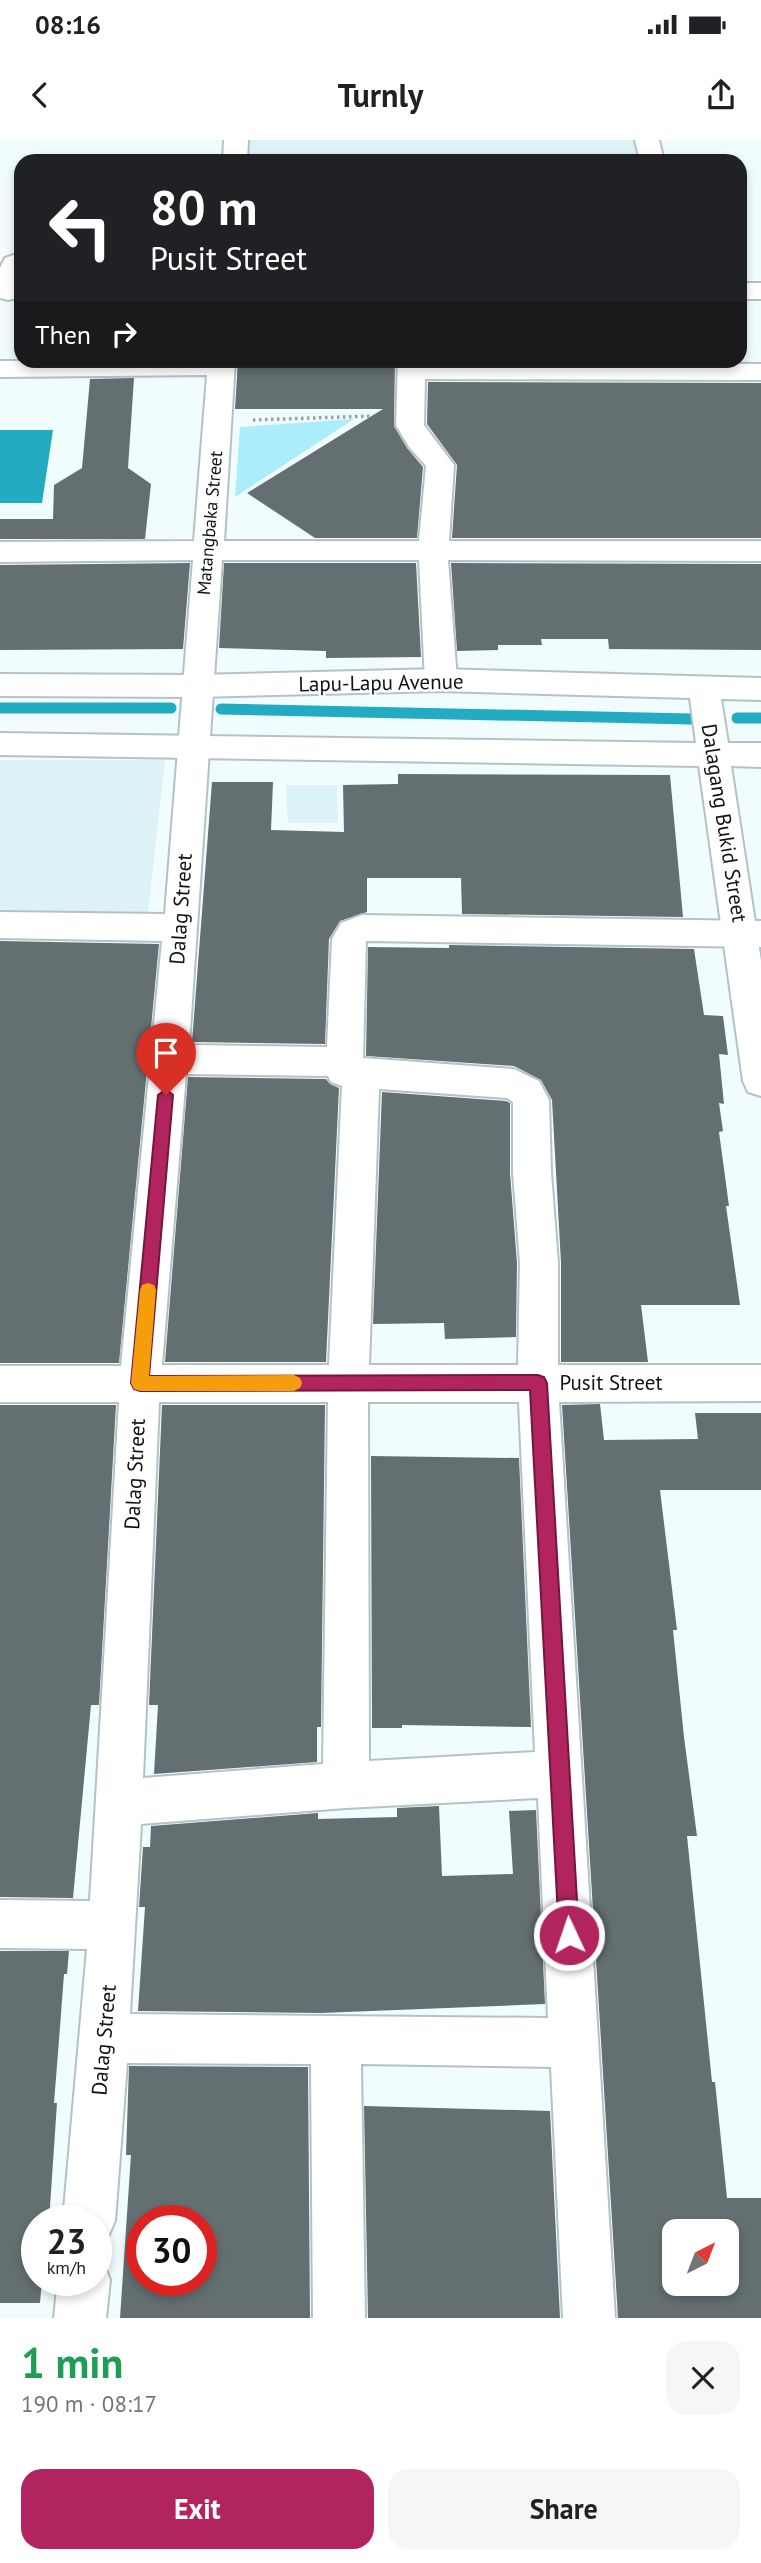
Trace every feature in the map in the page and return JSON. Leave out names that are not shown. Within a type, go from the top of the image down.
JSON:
[{"type":"street","points":[[10,292],[14,263]]},
{"type":"street","points":[[0,369],[44,368]]},
{"type":"street","name":"Matangbaka Street","points":[[198,686],[222,368]]},
{"type":"street","points":[[412,368],[410,425],[419,441],[440,465],[433,552],[441,680]]},
{"type":"street","points":[[528,368],[761,372]]},
{"type":"street","points":[[0,552],[207,549],[433,552],[761,551]]},
{"type":"street","name":"Lapu-Lapu Avenue","points":[[0,685],[198,686],[441,680],[761,689]]},
{"type":"street","name":"Dalag Street","points":[[90,2205],[113,1925],[140,1383],[181,928],[198,686]]},
{"type":"street","name":"Dalagang Bukid Street","points":[[704,689],[712,755],[751,934],[761,1081]]},
{"type":"street","points":[[0,744],[761,755]]},
{"type":"street","points":[[0,925],[181,928]]},
{"type":"street","points":[[346,1785],[353,1067],[349,939],[353,932],[362,928],[751,934]]},
{"type":"street","points":[[169,1059],[353,1067],[514,1084],[526,1092],[531,1100],[532,1173],[540,1262],[538,1383],[589,2318]]},
{"type":"street","name":"Pusit Street","points":[[0,1384],[761,1383]]},
{"type":"street","points":[[119,1802],[346,1785],[560,1774]]},
{"type":"street","points":[[0,1924],[113,1925]]},
{"type":"street","points":[[104,2038],[575,2043]]},
{"type":"street","points":[[336,2039],[339,2318]]},
{"type":"street","points":[[80,2318],[82,2296]]},
{"type":"path","points":[[218,421],[409,415]]},
{"type":"shaded area","points":[[249,140],[636,140],[639,154],[248,154]]},
{"type":"shaded area","points":[[354,419],[235,497],[240,427]]},
{"type":"shaded area","points":[[0,430],[53,430],[42,503],[0,503]]},
{"type":"shaded area","points":[[0,760],[165,760],[147,921],[0,921]]},
{"type":"shaded area","points":[[286,785],[337,785],[338,823],[288,823]]},
{"type":"building","points":[[238,368],[395,368],[394,426],[423,467],[417,538],[315,538],[247,493],[383,409],[235,409]]},
{"type":"building","points":[[134,378],[128,468],[151,484],[145,539],[0,539],[0,519],[53,519],[54,485],[82,468],[90,379]]},
{"type":"building","points":[[428,382],[761,383],[761,538],[452,538],[457,465],[427,424]]},
{"type":"building","points":[[190,563],[183,649],[0,650],[0,565]]},
{"type":"building","points":[[224,563],[416,563],[421,657],[326,658],[326,651],[219,648]]},
{"type":"building","points":[[451,563],[761,564],[761,650],[609,649],[608,639],[541,639],[542,645],[498,645],[498,650],[457,651]]},
{"type":"building","points":[[398,774],[670,775],[683,917],[462,914],[461,878],[367,878],[367,912],[340,921],[329,939],[325,1044],[192,1042],[212,782],[273,782],[271,830],[344,832],[343,785],[398,784]]},
{"type":"building","points":[[0,941],[159,944],[119,1363],[0,1363]]},
{"type":"building","points":[[449,945],[694,949],[704,1015],[723,1016],[728,1055],[719,1054],[724,1104],[719,1103],[723,1131],[719,1132],[740,1305],[641,1305],[648,1362],[561,1362],[561,1263],[552,1100],[541,1080],[514,1066],[366,1056],[368,947],[449,948]]},
{"type":"building","points":[[188,1077],[326,1079],[339,1088],[326,1362],[165,1362]]},
{"type":"building","points":[[382,1092],[510,1103],[510,1173],[517,1263],[516,1337],[445,1339],[444,1323],[373,1324]]},
{"type":"building","points":[[600,1404],[604,1440],[698,1439],[695,1413],[761,1413],[761,1490],[660,1490],[677,1630],[673,1630],[684,1737],[697,1836],[687,1836],[712,2082],[715,2082],[727,2198],[761,2198],[761,2318],[618,2318],[562,1405]]},
{"type":"building","points":[[0,1405],[116,1405],[99,1705],[91,1705],[73,1898],[0,1897]]},
{"type":"building","points":[[162,1405],[325,1405],[321,1727],[317,1727],[317,1762],[154,1774],[158,1705],[149,1705]]},
{"type":"building","points":[[371,1456],[519,1458],[531,1727],[402,1725],[402,1728],[372,1728]]},
{"type":"building","points":[[439,1806],[442,1876],[513,1874],[509,1811],[536,1810],[545,2004],[321,2013],[138,2011],[145,1907],[139,1907],[143,1847],[150,1847],[151,1826],[318,1813],[318,1819],[397,1817],[397,1808]]},
{"type":"building","points":[[0,1951],[69,1951],[67,1974],[64,1974],[54,2103],[57,2103],[50,2205],[21,2205],[21,2296],[41,2296],[40,2303],[0,2303]]},
{"type":"building","points":[[129,2066],[308,2067],[310,2318],[120,2318],[126,2229],[126,2296],[217,2296],[217,2205],[128,2205],[131,2155],[126,2155]]},
{"type":"building","points":[[364,2106],[550,2111],[560,2318],[368,2318]]},
{"type":"waterway","points":[[0,708],[171,708]]},
{"type":"waterway","points":[[221,709],[691,719]]},
{"type":"waterway","points":[[737,718],[761,718]]},
{"type":"slow traffic","points":[[148,1290],[140,1383],[294,1383]]},
{"type":"route","points":[[166,1095],[140,1383],[538,1383],[569,1935]]}]
